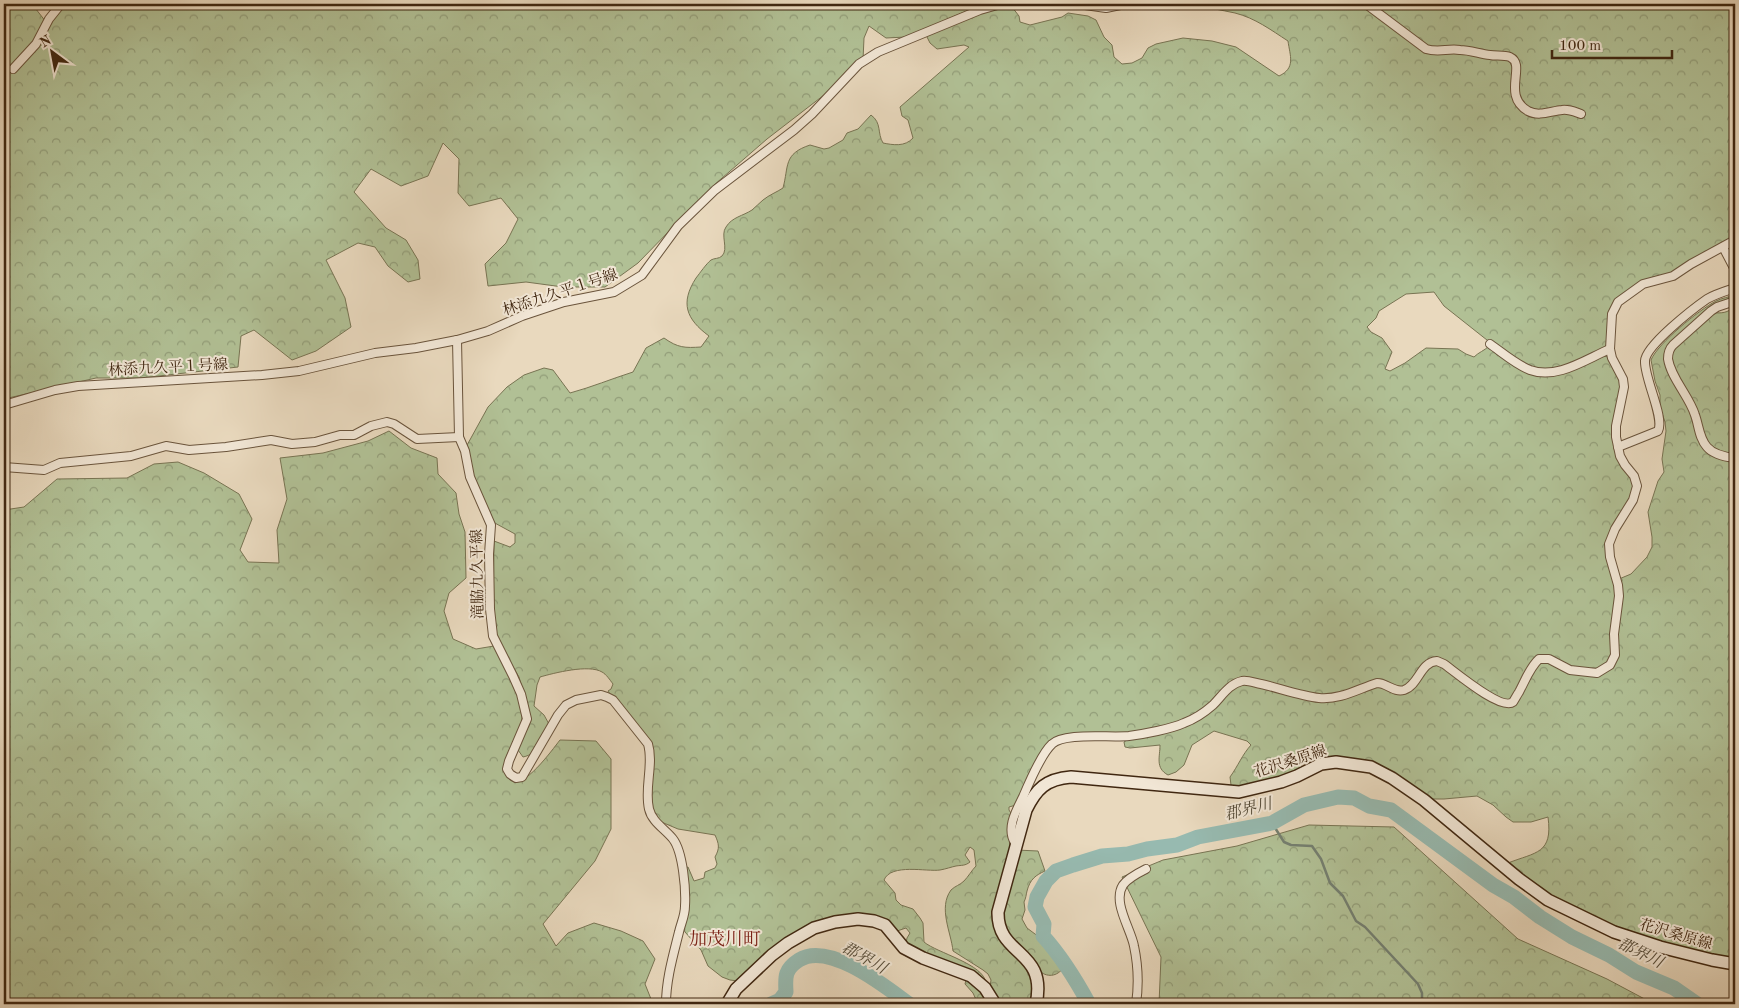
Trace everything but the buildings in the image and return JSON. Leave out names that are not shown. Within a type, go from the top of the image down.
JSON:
[{"type":"main road","name":"花沢桑原線","points":[[1036,1004],[1037,975],[1032,965],[1004,938],[998,923],[1000,902],[1015,843],[1026,810],[1033,796],[1041,788],[1058,778],[1088,778],[1239,792],[1281,782],[1298,776],[1321,764],[1336,762],[1371,767],[1392,778],[1424,800],[1519,879],[1548,900],[1614,932],[1660,947],[1735,964]]},
{"type":"main road","points":[[727,1004],[736,989],[788,942],[814,928],[835,922],[858,919],[874,921],[884,925],[904,948],[924,958],[971,976],[985,988],[995,1004]]},
{"type":"street","points":[[13,69],[36,44],[49,19],[61,4]]},
{"type":"street","name":"林添九久平１号線","points":[[4,405],[55,390],[78,386],[299,371],[375,353],[458,340],[488,331],[522,316],[564,302],[614,292],[642,275],[678,226],[715,190],[794,130],[812,114],[859,64],[887,48],[980,10],[1001,4]]},
{"type":"street","points":[[1078,4],[1106,8],[1124,4]]},
{"type":"street","points":[[1366,4],[1426,49],[1433,51],[1457,49],[1512,58],[1516,66],[1515,97],[1520,105],[1530,112],[1539,114],[1563,110],[1581,114]]},
{"type":"street","points":[[1015,843],[1012,838],[1014,816],[1030,780],[1051,744],[1067,737],[1130,736],[1183,724],[1200,715],[1212,706],[1230,687],[1242,681],[1321,698],[1348,694],[1377,683],[1401,690],[1410,686],[1426,665],[1437,661],[1484,693],[1508,704],[1513,701],[1532,667],[1539,659],[1549,659],[1570,670],[1579,672],[1597,673],[1610,666],[1615,655],[1614,634],[1619,596],[1609,544],[1615,529],[1633,500],[1637,486],[1634,476],[1622,461],[1618,447],[1616,426],[1624,387],[1610,349],[1612,314],[1618,302],[1643,284],[1673,276],[1735,240]]},
{"type":"street","points":[[1723,247],[1735,270]]},
{"type":"street","points":[[1618,447],[1659,429],[1659,418],[1649,386],[1645,364],[1646,355],[1661,336],[1706,300],[1715,294],[1735,288]]},
{"type":"street","points":[[1735,301],[1716,307],[1711,311],[1673,345],[1668,352],[1668,356],[1676,378],[1691,405],[1702,440],[1708,449],[1735,458]]},
{"type":"street","name":"滝脇九久平線","points":[[458,340],[459,438],[465,451],[470,477],[491,525],[489,563],[490,609],[493,636],[521,694],[527,718],[508,761],[507,769],[516,778],[522,778],[558,715],[566,705],[576,700],[601,695],[608,696],[613,700],[648,744],[650,752],[648,775],[649,809],[653,817],[674,841],[679,853],[685,905],[684,916],[666,986],[666,1004]]},
{"type":"street","points":[[1490,344],[1519,365],[1540,373],[1554,372],[1610,349]]},
{"type":"street","points":[[4,467],[44,470],[60,462],[130,456],[166,446],[189,450],[272,440],[292,444],[315,442],[340,435],[354,435],[371,426],[388,422],[417,439],[459,438]]},
{"type":"street","points":[[1136,1004],[1138,978],[1136,958],[1134,944],[1122,910],[1121,896],[1124,885],[1146,869]]},
{"type":"green space","points":[[4,4],[32,4],[46,22],[62,4],[983,4],[906,37],[886,38],[869,26],[864,38],[863,60],[824,95],[767,139],[714,185],[638,263],[605,287],[563,287],[526,282],[488,286],[485,264],[506,243],[518,219],[501,198],[469,206],[458,193],[459,159],[443,143],[428,176],[401,186],[371,169],[354,192],[386,228],[406,240],[418,260],[420,279],[408,282],[388,266],[375,247],[358,243],[326,260],[345,298],[351,327],[316,351],[292,360],[254,330],[241,336],[238,367],[141,378],[96,378],[4,399]]},
{"type":"green space","points":[[1195,4],[1735,4],[1735,238],[1678,271],[1619,298],[1609,343],[1598,352],[1552,371],[1530,368],[1492,344],[1444,306],[1434,292],[1406,294],[1379,311],[1376,318],[1367,327],[1371,332],[1382,338],[1392,352],[1385,369],[1390,371],[1426,348],[1458,349],[1474,357],[1489,346],[1542,375],[1600,355],[1608,357],[1622,384],[1614,434],[1634,478],[1634,492],[1610,534],[1616,587],[1611,658],[1601,669],[1580,670],[1542,657],[1511,701],[1501,700],[1439,659],[1409,685],[1401,689],[1381,681],[1347,692],[1321,696],[1243,679],[1197,714],[1165,727],[1134,733],[1055,739],[1016,805],[1009,807],[1012,815],[1009,825],[1010,846],[994,911],[1033,976],[1032,1004],[999,1004],[990,987],[991,980],[988,974],[953,951],[945,912],[947,897],[951,890],[964,881],[976,866],[974,850],[970,847],[965,855],[970,862],[967,864],[940,870],[901,870],[888,875],[884,880],[895,893],[896,900],[901,905],[913,909],[920,918],[923,923],[924,942],[977,970],[983,976],[986,983],[906,943],[910,933],[906,928],[897,931],[893,927],[827,920],[738,981],[722,977],[708,966],[701,950],[685,932],[683,927],[685,868],[688,867],[694,881],[704,878],[705,872],[715,868],[718,846],[715,835],[678,829],[659,821],[652,810],[651,802],[653,755],[608,691],[613,684],[606,676],[596,670],[580,669],[540,677],[534,706],[544,715],[549,724],[537,749],[523,757],[518,750],[520,741],[529,726],[529,714],[519,677],[499,644],[493,619],[494,541],[510,547],[515,543],[515,534],[493,522],[490,512],[469,478],[466,447],[488,407],[507,387],[524,375],[544,368],[553,370],[570,393],[633,372],[646,348],[664,338],[682,347],[701,347],[709,336],[701,330],[691,317],[687,303],[688,295],[696,278],[705,266],[711,260],[721,257],[724,253],[724,230],[726,227],[731,221],[752,210],[765,198],[783,188],[787,167],[795,152],[810,145],[824,149],[829,148],[843,140],[847,133],[858,129],[871,115],[877,121],[883,143],[895,145],[910,141],[913,138],[908,120],[902,116],[900,107],[969,47],[964,45],[937,49],[930,43],[926,35],[993,9],[1012,7],[1019,16],[1020,22],[1030,25],[1062,17],[1068,13],[1088,16],[1096,20],[1104,37],[1112,45],[1114,57],[1122,64],[1132,63],[1142,58],[1148,48],[1156,44],[1183,38],[1212,41],[1236,47],[1279,76],[1288,69],[1291,57],[1288,41],[1249,18]]},
{"type":"green space","points":[[1735,295],[1735,300],[1720,304],[1667,351],[1706,448],[1735,459],[1735,959],[1675,948],[1599,920],[1549,896],[1508,863],[1534,853],[1545,845],[1549,829],[1548,817],[1531,822],[1513,822],[1493,805],[1477,796],[1427,799],[1401,780],[1320,760],[1306,761],[1293,775],[1234,787],[1231,785],[1230,777],[1251,745],[1247,741],[1214,731],[1192,745],[1184,765],[1176,772],[1168,775],[1160,766],[1160,745],[1125,747],[1124,742],[1130,738],[1183,726],[1231,689],[1246,683],[1320,700],[1377,684],[1402,692],[1428,665],[1435,662],[1507,705],[1537,663],[1544,660],[1582,674],[1612,666],[1619,579],[1631,574],[1647,557],[1652,547],[1648,512],[1658,481],[1664,472],[1662,459],[1666,431],[1665,422],[1660,407],[1660,395],[1651,360],[1670,336],[1690,319],[1716,301]]},
{"type":"green space","points":[[1735,306],[1735,456],[1731,456],[1709,447],[1670,361],[1673,347],[1711,312],[1724,312]]},
{"type":"green space","points":[[389,431],[411,448],[437,458],[438,474],[456,493],[459,514],[465,532],[466,578],[449,593],[444,611],[453,639],[476,649],[494,646],[516,689],[521,708],[522,724],[505,760],[504,772],[506,776],[516,782],[522,780],[537,768],[560,740],[596,741],[611,759],[611,829],[595,861],[543,924],[556,946],[568,933],[594,923],[621,931],[643,941],[655,959],[645,984],[653,1004],[4,1004],[4,510],[24,507],[57,479],[127,478],[154,464],[178,462],[204,473],[239,494],[252,519],[240,550],[248,562],[279,563],[277,530],[287,499],[280,458],[323,453],[368,441]]},
{"type":"green space","points":[[1309,825],[1394,827],[1518,939],[1607,979],[1654,1004],[1159,1004],[1161,957],[1122,877],[1163,860],[1237,846]]},
{"type":"green space","points":[[1016,850],[1038,851],[1045,871],[1036,876],[1028,887],[1022,919],[1027,928],[1043,940],[1064,967],[1058,973],[1052,975],[1038,970],[1010,939],[1002,922]]},
{"type":"green space","points":[[970,979],[980,987],[991,1004],[978,1004],[973,993],[965,984],[966,980]]},
{"type":"waterway","name":"郡界川","points":[[1089,1004],[1068,969],[1043,936],[1044,924],[1035,907],[1037,897],[1046,881],[1056,871],[1102,856],[1128,854],[1177,845],[1198,837],[1272,823],[1304,805],[1338,797],[1354,798],[1369,806],[1391,810],[1540,917],[1636,972],[1674,988],[1697,1004]]},
{"type":"waterway","points":[[1272,823],[1284,842],[1291,845],[1312,846],[1321,859],[1330,883],[1343,896],[1356,921],[1365,927],[1418,984],[1422,993],[1422,1004]]},
{"type":"waterway","name":"郡界川","points":[[771,1004],[780,1000],[786,992],[788,970],[799,960],[811,956],[826,956],[857,968],[909,1004]]},
{"type":"district","name":"加茂川町","points":[[725,939]]}]
